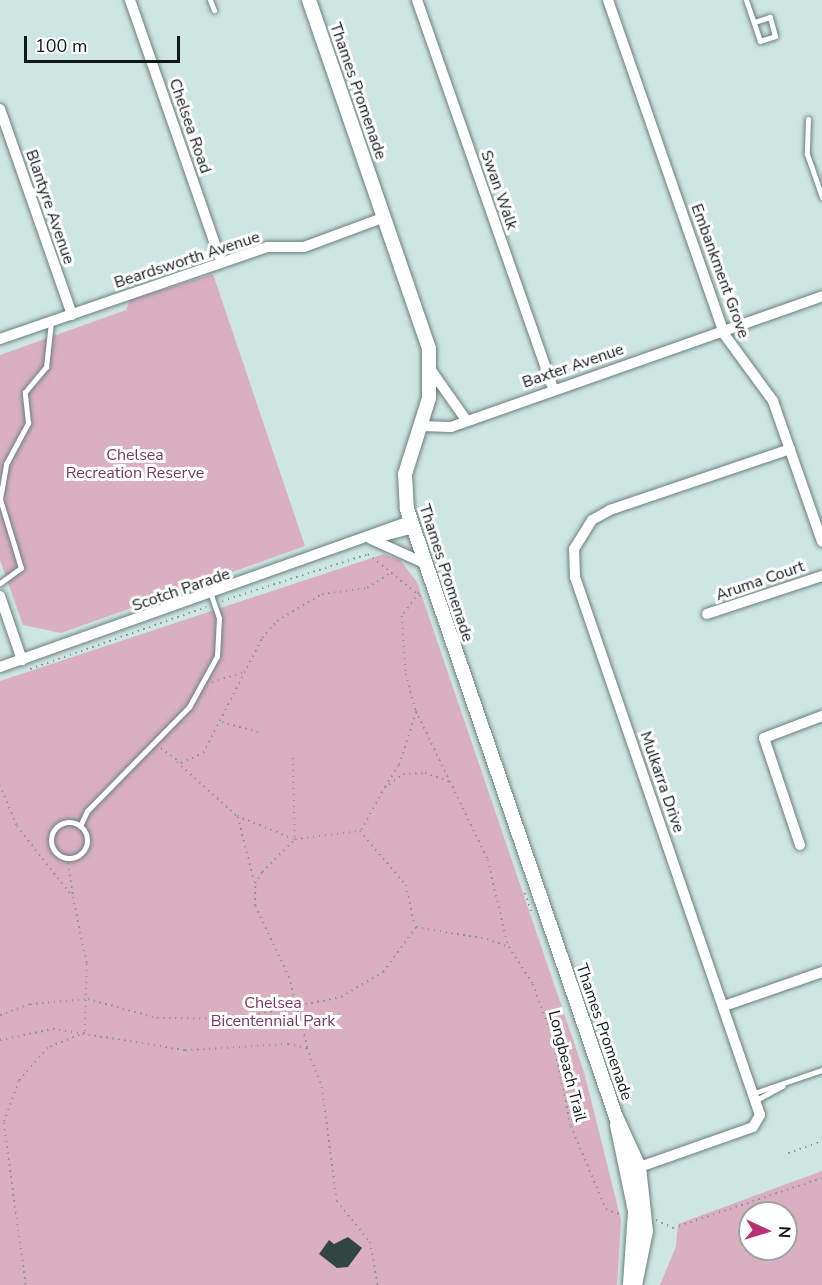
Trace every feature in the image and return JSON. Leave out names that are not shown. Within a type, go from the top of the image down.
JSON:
[{"type":"main road","name":"Thames Promenade","points":[[309,0],[427,338],[431,370],[423,422],[405,479],[412,524],[633,1169],[635,1217],[633,1285]]},
{"type":"street","name":"Chelsea Road","points":[[130,0],[221,262]]},
{"type":"street","name":"Swan Walk","points":[[417,0],[552,389]]},
{"type":"street","name":"Embankment Grove","points":[[608,0],[723,331],[773,401],[822,542]]},
{"type":"street","name":"Blantyre Avenue","points":[[0,109],[72,315]]},
{"type":"street","name":"Beardsworth Avenue","points":[[0,339],[267,247],[304,247],[385,217]]},
{"type":"street","name":"Baxter Avenue","points":[[423,422],[445,429],[552,389],[822,296]]},
{"type":"street","points":[[431,370],[466,420]]},
{"type":"street","name":"Mulkarra Drive","points":[[633,1169],[753,1127],[760,1117],[755,1096],[575,578],[574,549],[592,520],[610,510],[790,449]]},
{"type":"street","name":"Scotch Parade","points":[[0,668],[23,665],[212,600],[412,524]]},
{"type":"street","points":[[371,539],[426,564]]},
{"type":"street","name":"Aruma Court","points":[[707,614],[822,576]]},
{"type":"street","points":[[0,596],[23,665]]},
{"type":"street","points":[[800,845],[764,738],[822,716]]},
{"type":"street","points":[[724,1006],[822,972]]},
{"type":"lane","points":[[210,0],[214,10]]},
{"type":"lane","points":[[746,0],[760,41],[775,36],[770,17],[754,22]]},
{"type":"lane","points":[[808,119],[807,154],[822,198]]},
{"type":"lane","points":[[0,583],[21,568],[0,499],[6,464],[28,423],[26,392],[46,367],[51,322]]},
{"type":"lane","points":[[80,826],[69,822],[54,830],[53,847],[67,858],[86,846],[80,826],[87,812],[156,742],[201,685],[217,656],[212,600]]},
{"type":"lane","points":[[755,1096],[822,1070]]},
{"type":"path","points":[[23,665],[212,600],[357,556],[375,556],[391,573],[419,592],[428,608]]},
{"type":"path","points":[[174,759],[195,760],[207,746],[262,638],[277,621],[322,594],[367,588],[391,573]]},
{"type":"path","name":"Longbeach Trail","points":[[419,592],[402,616],[406,674],[416,711],[488,860],[509,947],[533,984],[552,1036],[571,1126],[606,1209],[627,1217],[626,1208]]},
{"type":"path","points":[[201,685],[245,672]]},
{"type":"path","points":[[360,831],[399,765],[416,711]]},
{"type":"path","points":[[221,721],[261,733]]},
{"type":"path","points":[[156,742],[237,816],[295,840],[360,831]]},
{"type":"path","points":[[255,884],[295,840],[293,758]]},
{"type":"path","points":[[384,788],[412,772],[452,783]]},
{"type":"path","points":[[0,785],[17,826],[73,897]]},
{"type":"path","points":[[237,816],[255,884],[255,906],[299,1008],[307,1048],[322,1087],[337,1201],[370,1242],[378,1285]]},
{"type":"path","points":[[0,1016],[30,1004],[88,999],[158,1018],[205,1022],[299,1008],[341,997],[383,972],[416,927],[406,885],[360,831]]},
{"type":"path","points":[[67,858],[87,964],[88,999],[85,1033]]},
{"type":"path","points":[[525,890],[535,919]]},
{"type":"path","points":[[416,927],[509,947]]},
{"type":"path","points":[[0,1040],[53,1029],[184,1050],[288,1044],[307,1048]]},
{"type":"path","points":[[26,1285],[4,1123],[19,1081],[40,1056],[64,1038],[85,1033]]},
{"type":"path","points":[[0,1120],[4,1123]]},
{"type":"path","points":[[788,1152],[822,1141]]},
{"type":"path","points":[[651,1218],[673,1227],[822,1178]]},
{"type":"green space","name":"Chelsea Recreation Reserve","points":[[213,274],[305,546],[61,633],[23,625],[0,560],[0,355],[126,310],[130,300]]},
{"type":"green space","name":"Chelsea Bicentennial Park","points":[[384,554],[400,560],[417,582],[584,1072],[621,1220],[617,1285],[0,1285],[0,681]]},
{"type":"green space","points":[[822,1171],[822,1285],[660,1285],[676,1246],[678,1224],[738,1202],[738,1261],[798,1261],[798,1201],[740,1201]]},
{"type":"building","points":[[348,1237],[362,1248],[348,1267],[337,1268],[319,1254],[329,1240],[334,1244]]}]
